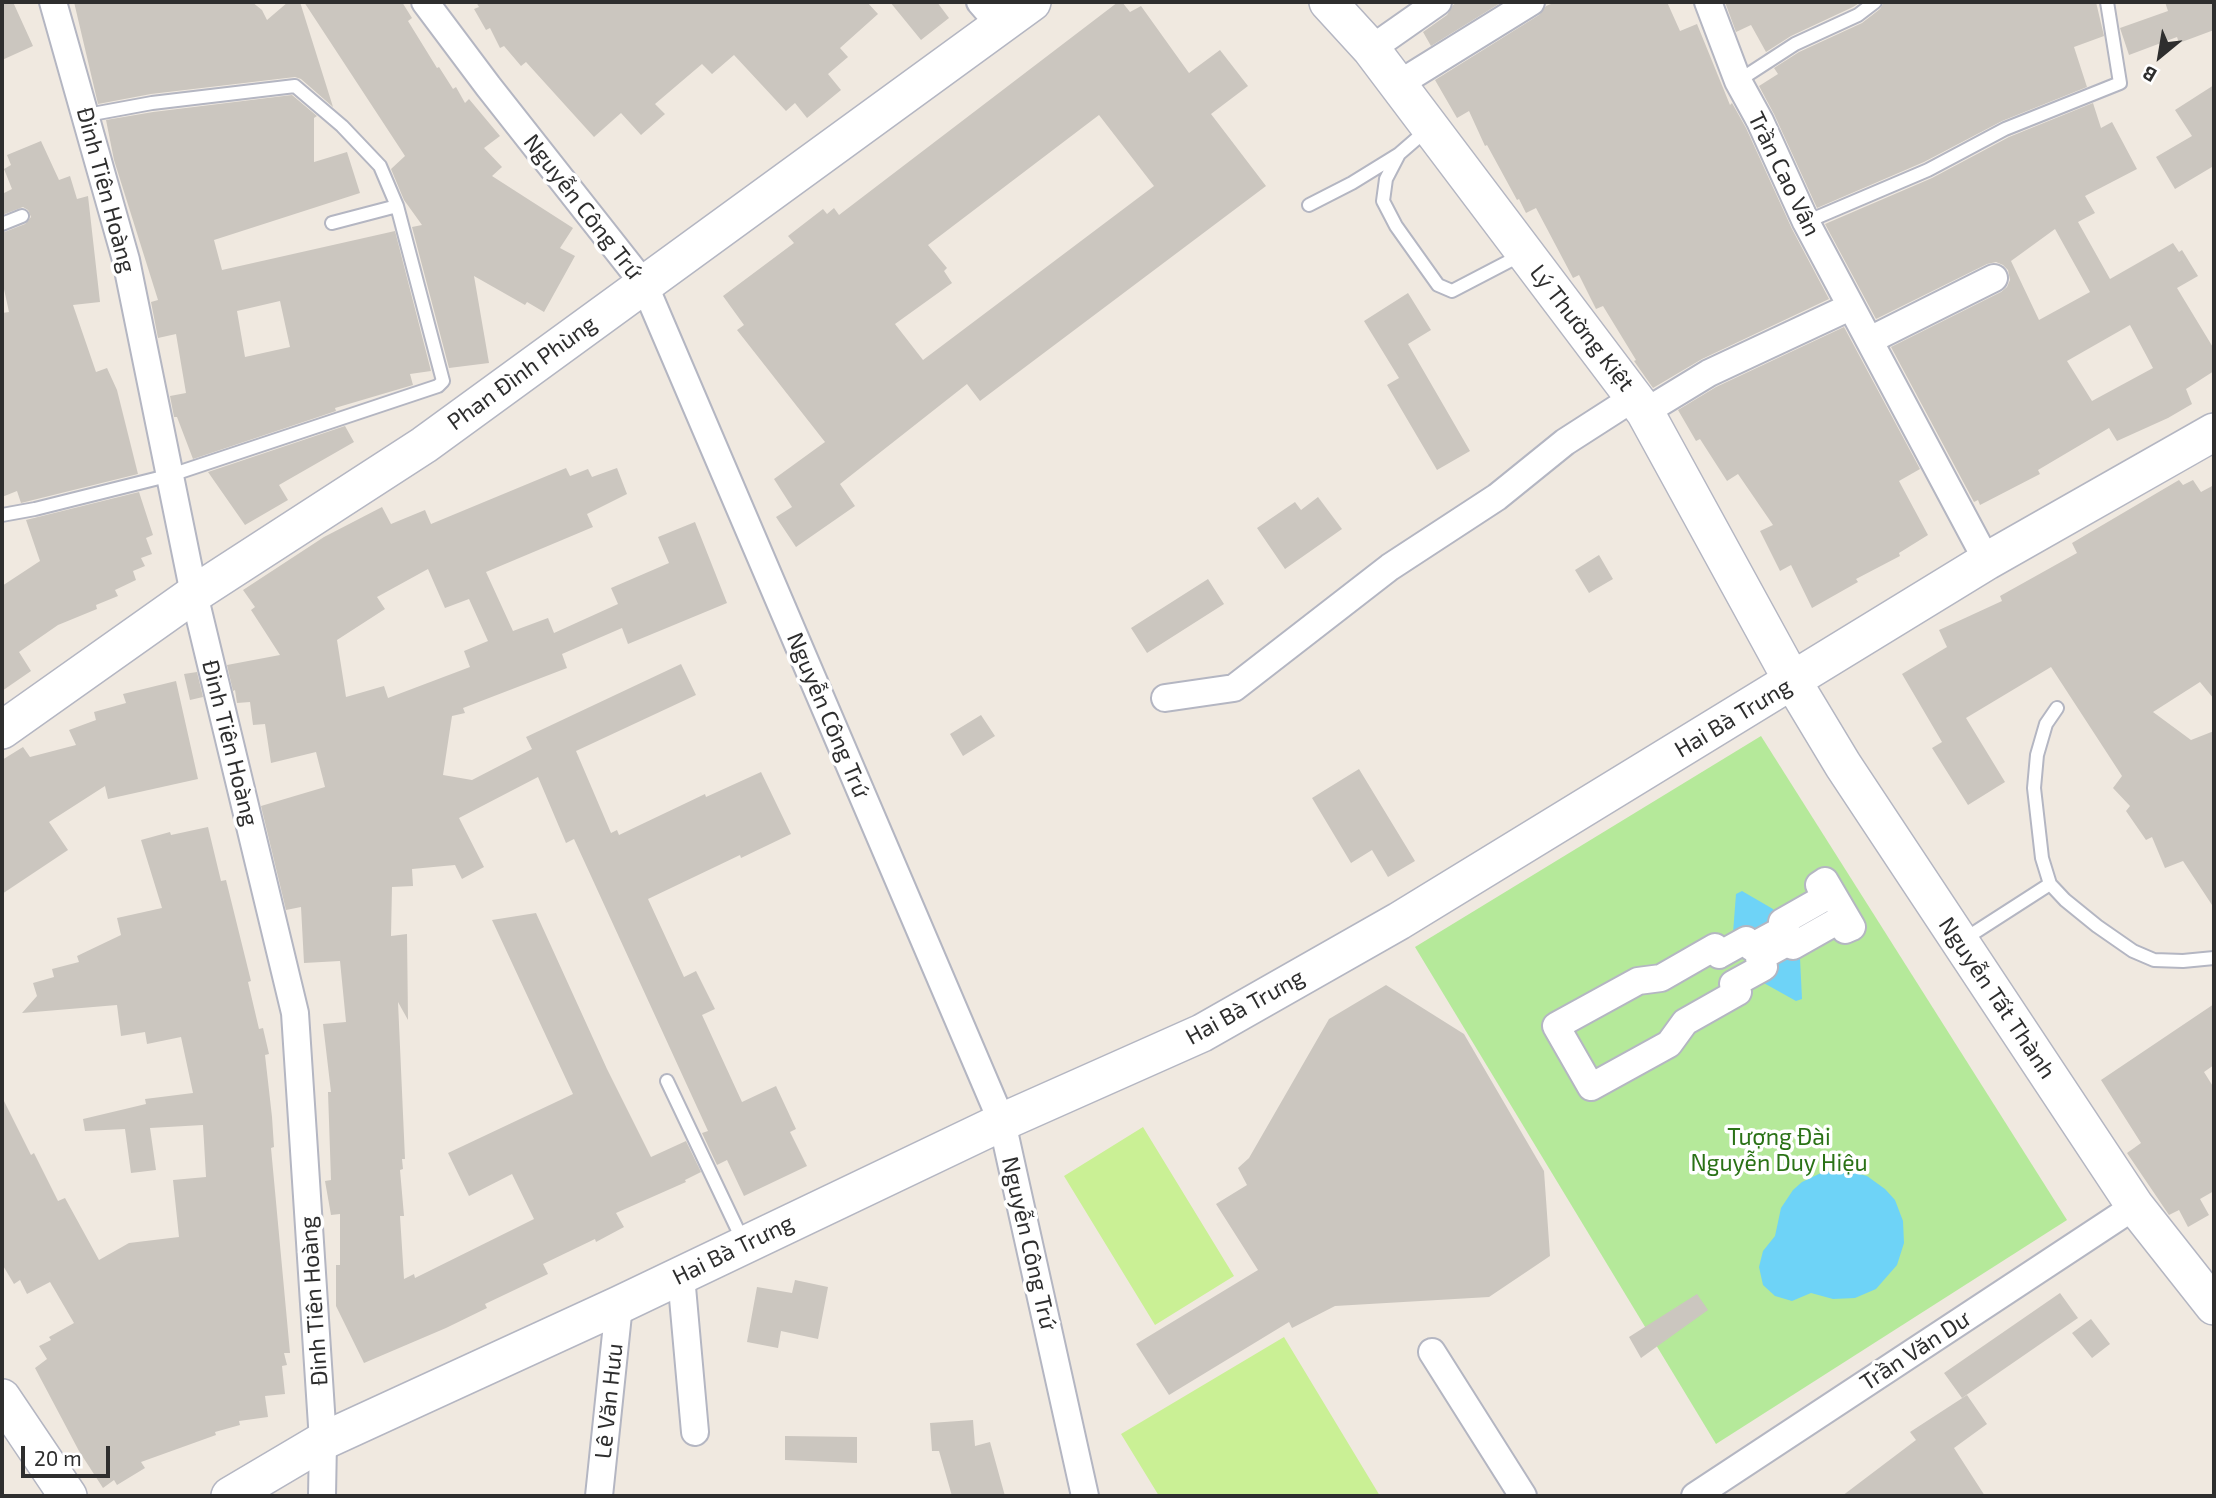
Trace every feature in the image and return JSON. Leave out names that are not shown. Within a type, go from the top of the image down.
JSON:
[{"type":"street","name":"Đinh Tiên Hoàng","points":[[53,2],[126,260],[194,594],[295,1013],[323,1441],[322,1496]]},
{"type":"street","name":"Nguyễn Công Trứ","points":[[425,2],[644,284],[1002,1122],[1085,1496]]},
{"type":"street","name":"Phan Đình Phùng","points":[[2,730],[194,594],[424,445],[644,284],[990,13],[1032,2]]},
{"type":"street","name":"Lý Thường Kiệt","points":[[1328,2],[1371,49],[1640,404],[1793,682]]},
{"type":"street","points":[[1371,49],[1438,2]]},
{"type":"street","points":[[1397,85],[1531,2]]},
{"type":"street","name":"Trần Cao Vân","points":[[1708,2],[1738,82],[1760,121],[1806,222],[1987,561]]},
{"type":"street","points":[[1870,340],[1994,278]]},
{"type":"street","points":[[1165,698],[1234,688],[1390,566],[1497,497],[1566,442],[1640,404],[1850,307]]},
{"type":"street","name":"Hai Bà Trưng","points":[[230,1496],[323,1441],[681,1276],[1002,1122],[1202,1033],[1399,921],[1987,561],[2214,432]]},
{"type":"street","name":"Nguyễn Tất Thành","points":[[1793,682],[1843,765],[2135,1206],[2214,1306]]},
{"type":"street","points":[[1746,940],[1751,947],[1770,945],[1759,958],[1764,967],[1733,984],[1738,992],[1685,1022],[1669,1044],[1591,1087],[1556,1026],[1638,981],[1661,978],[1715,947],[1718,955],[1746,940]]},
{"type":"street","name":"Trần Văn Dư","points":[[1695,1496],[2135,1206]]},
{"type":"street","points":[[681,1276],[695,1432]]},
{"type":"street","name":"Lê Văn Hưu","points":[[599,1496],[619,1305]]},
{"type":"street","points":[[1432,1352],[1523,1496]]},
{"type":"street","points":[[2,1398],[68,1496]]},
{"type":"lane","points":[[1738,82],[1795,44],[1857,15],[1875,2]]},
{"type":"lane","points":[[1806,222],[1928,170],[2005,129],[2120,83],[2107,2]]},
{"type":"lane","points":[[2,515],[171,475],[438,386],[443,381],[397,206],[380,166],[342,126],[295,86],[152,103],[87,115]]},
{"type":"lane","points":[[1308,205],[1352,183],[1399,154],[1429,127]]},
{"type":"lane","points":[[1399,154],[1386,179],[1383,201],[1396,226],[1438,285],[1452,292],[1524,253]]},
{"type":"lane","points":[[332,223],[397,206]]},
{"type":"lane","points":[[2,224],[22,216]]},
{"type":"lane","points":[[2057,708],[2046,724],[2037,755],[2034,788],[2042,858],[2050,884],[2097,926],[2133,951],[2154,960],[2214,958]]},
{"type":"lane","points":[[1960,942],[2050,884]]},
{"type":"lane","points":[[667,1081],[745,1244]]},
{"type":"green space","name":"Tượng Đài Nguyễn Duy Hiệu","points":[[1761,736],[2067,1220],[1716,1444],[1415,947]]},
{"type":"green space","points":[[1143,1127],[1234,1276],[1155,1325],[1064,1176]]},
{"type":"green space","points":[[1284,1337],[1380,1496],[1159,1496],[1121,1434]]},
{"type":"water","points":[[1742,891],[1773,909],[1800,958],[1802,999],[1796,1001],[1762,982],[1733,933],[1736,894]]},
{"type":"water","points":[[1845,1170],[1867,1176],[1895,1200],[1903,1221],[1904,1243],[1897,1265],[1876,1289],[1855,1298],[1833,1299],[1811,1293],[1792,1301],[1775,1296],[1763,1285],[1759,1267],[1763,1251],[1775,1236],[1781,1208],[1802,1182],[1823,1172]]},
{"type":"building","points":[[2,2],[13,2],[33,46],[2,60]]},
{"type":"building","points":[[74,2],[252,2],[262,10],[267,20],[288,2],[300,2],[333,107],[301,79],[295,77],[151,94],[98,104]]},
{"type":"building","points":[[304,2],[402,2],[412,18],[408,21],[437,68],[439,67],[453,89],[456,87],[465,103],[469,99],[500,136],[484,148],[502,167],[492,176],[573,228],[560,248],[575,256],[544,312],[527,302],[525,305],[474,276],[489,363],[449,368],[412,227],[422,225],[404,200],[391,169],[405,156]]},
{"type":"building","points":[[476,2],[867,2],[878,14],[840,48],[848,57],[828,74],[841,90],[807,118],[795,103],[786,111],[734,55],[712,74],[702,64],[655,104],[665,114],[641,135],[621,113],[594,137],[526,62],[521,66],[504,46],[500,48],[490,28],[486,30],[474,9],[479,7]]},
{"type":"building","points":[[890,2],[937,2],[949,18],[921,40]]},
{"type":"building","points":[[1118,2],[1122,2],[1130,12],[1141,6],[1189,73],[1220,50],[1248,86],[1211,114],[1266,186],[980,401],[967,384],[840,484],[855,506],[796,547],[776,517],[792,507],[774,479],[825,442],[737,330],[744,325],[723,296],[794,243],[788,236],[823,209],[827,214],[834,208],[839,215]],"holes":[[[1099,115],[1154,186],[923,360],[895,324],[952,283],[944,271],[947,268],[928,245]]]},
{"type":"building","points":[[1458,2],[1502,2],[1431,46],[1423,32],[1447,15]]},
{"type":"building","points":[[1556,2],[1667,2],[1680,31],[1697,24],[1730,105],[1732,103],[1746,128],[1792,229],[1829,299],[1702,359],[1653,388],[1634,361],[1636,360],[1603,306],[1596,309],[1579,275],[1573,278],[1536,208],[1526,213],[1519,199],[1517,200],[1487,145],[1485,146],[1469,111],[1457,118],[1435,80]]},
{"type":"building","points":[[1725,2],[1861,2],[1791,36],[1766,52],[1751,25],[1736,32]]},
{"type":"building","points":[[1884,2],[2096,2],[2104,36],[2074,47],[2087,87],[2002,121],[1924,162],[1817,208],[1759,86],[1778,74],[1774,68],[1799,52],[1862,23],[1880,9]]},
{"type":"building","points":[[2165,2],[2214,2],[2214,30],[2179,43],[2177,37],[2129,55],[2120,28],[2168,11]]},
{"type":"building","points":[[2214,85],[2214,171],[2212,167],[2175,189],[2156,157],[2192,136],[2175,110]]},
{"type":"building","points":[[292,95],[317,116],[314,118],[314,162],[347,152],[360,193],[214,240],[222,270],[395,231],[431,371],[410,374],[413,385],[335,408],[336,411],[193,459],[177,417],[174,417],[170,396],[186,393],[176,334],[158,338],[151,302],[158,300],[114,160],[106,120]],"holes":[[[280,301],[290,347],[245,357],[237,311]]]},
{"type":"building","points":[[2093,103],[2101,128],[2112,122],[2137,169],[2085,196],[2095,213],[2078,222],[2110,279],[2173,243],[2179,252],[2182,250],[2198,276],[2177,288],[2214,349],[2214,371],[2186,389],[2192,404],[2168,418],[2117,441],[2109,428],[2038,470],[2040,474],[1980,505],[1978,500],[1974,502],[1891,347],[2001,292],[2010,280],[2008,270],[1996,262],[1987,264],[1876,319],[1825,224],[1932,178],[2009,137]],"holes":[[[2055,229],[2090,292],[2039,320],[2011,261]],[[2130,325],[2153,368],[2092,401],[2067,361]]]},
{"type":"building","points":[[41,141],[59,180],[70,176],[77,199],[88,196],[100,302],[73,305],[96,372],[107,368],[117,390],[138,474],[21,503],[17,491],[2,497],[2,313],[9,312],[2,280],[2,233],[25,224],[31,217],[23,207],[2,215],[2,194],[12,189],[4,169],[11,165],[7,155]]},
{"type":"building","points":[[1408,293],[1431,330],[1408,344],[1470,451],[1437,470],[1387,385],[1399,378],[1364,321]]},
{"type":"building","points":[[1844,327],[1920,469],[1899,481],[1928,535],[1899,553],[1900,556],[1856,579],[1858,582],[1812,608],[1791,565],[1780,571],[1760,531],[1773,525],[1738,474],[1727,481],[1700,439],[1696,441],[1678,410],[1716,387]]},
{"type":"building","points":[[345,426],[354,442],[279,485],[288,500],[245,525],[208,472]]},
{"type":"building","points":[[566,468],[570,476],[588,469],[592,477],[617,468],[627,494],[587,514],[593,527],[486,572],[513,631],[548,618],[554,633],[618,604],[611,588],[669,563],[658,537],[695,522],[727,603],[628,644],[622,628],[562,654],[567,668],[463,708],[465,713],[452,716],[443,775],[472,780],[532,749],[526,737],[681,664],[696,695],[576,751],[611,833],[617,830],[619,835],[705,794],[706,797],[761,772],[791,834],[648,899],[684,977],[696,971],[715,1009],[702,1015],[742,1102],[776,1086],[796,1129],[790,1132],[807,1166],[744,1196],[727,1160],[717,1165],[702,1133],[708,1131],[574,839],[566,843],[538,777],[459,818],[484,867],[462,879],[455,865],[412,869],[413,886],[392,887],[391,936],[407,934],[408,1020],[398,1002],[405,1159],[402,1159],[403,1169],[400,1170],[404,1216],[400,1216],[404,1279],[414,1274],[415,1278],[534,1219],[512,1174],[469,1196],[448,1153],[573,1094],[492,920],[536,913],[607,1069],[651,1157],[686,1141],[701,1172],[685,1180],[686,1182],[616,1213],[624,1227],[543,1264],[548,1274],[485,1304],[487,1308],[446,1328],[364,1363],[336,1306],[336,1265],[340,1265],[340,1214],[331,1215],[325,1181],[331,1180],[328,1092],[331,1092],[323,1024],[346,1022],[340,961],[304,963],[301,907],[286,910],[261,806],[325,787],[316,752],[271,763],[265,724],[253,725],[250,702],[237,703],[227,665],[280,655],[251,610],[255,607],[243,590],[324,537],[382,507],[391,524],[425,510],[431,524]],"holes":[[[428,569],[445,608],[469,599],[488,641],[464,651],[470,667],[388,698],[384,686],[346,697],[337,640],[385,609],[377,597]]]},
{"type":"building","points":[[2179,480],[2183,485],[2193,480],[2201,492],[2214,485],[2214,699],[2200,682],[2153,712],[2191,740],[2214,731],[2214,908],[2183,861],[2165,868],[2152,837],[2146,840],[2126,811],[2130,806],[2113,788],[2122,776],[2051,667],[1966,718],[2005,782],[1968,805],[1932,748],[1942,742],[1902,674],[1947,647],[1939,630],[2002,601],[2000,596],[2077,553],[2072,543]]},
{"type":"building","points":[[139,492],[153,535],[146,538],[152,554],[141,558],[145,566],[133,571],[136,580],[115,590],[118,596],[96,605],[97,609],[58,625],[19,652],[31,671],[2,691],[2,586],[40,561],[26,520]]},
{"type":"building","points":[[1318,497],[1342,529],[1285,569],[1257,528],[1295,502],[1301,510]]},
{"type":"building","points":[[1599,555],[1613,579],[1589,593],[1575,570]]},
{"type":"building","points":[[1208,579],[1224,604],[1147,653],[1131,628]]},
{"type":"building","points":[[197,672],[203,697],[190,700],[184,674]]},
{"type":"building","points":[[176,681],[198,779],[108,799],[105,786],[49,822],[68,850],[2,894],[2,760],[23,747],[30,757],[76,745],[69,730],[96,720],[94,712],[126,703],[123,694]]},
{"type":"building","points":[[981,715],[995,736],[963,756],[950,734]]},
{"type":"building","points":[[1359,769],[1415,861],[1388,877],[1372,850],[1351,863],[1312,798]]},
{"type":"building","points":[[208,827],[221,881],[226,880],[251,981],[248,982],[259,1029],[263,1028],[269,1054],[265,1055],[274,1147],[271,1148],[290,1353],[284,1353],[287,1365],[282,1366],[285,1394],[265,1396],[268,1417],[239,1421],[240,1425],[215,1432],[216,1435],[141,1462],[145,1468],[117,1485],[114,1480],[103,1488],[79,1451],[35,1368],[47,1359],[39,1346],[74,1323],[50,1282],[27,1294],[20,1280],[14,1284],[2,1264],[2,1097],[58,1201],[65,1198],[99,1260],[129,1243],[179,1237],[173,1180],[206,1177],[203,1125],[150,1128],[156,1170],[131,1173],[125,1129],[85,1131],[83,1119],[146,1104],[145,1099],[193,1093],[181,1037],[147,1044],[145,1032],[121,1036],[117,1005],[22,1013],[37,996],[33,983],[54,977],[52,969],[79,962],[77,956],[121,935],[117,918],[162,908],[141,840],[170,832],[171,835]]},
{"type":"building","points":[[1386,985],[1464,1034],[1544,1171],[1550,1256],[1489,1297],[1335,1306],[1292,1328],[1289,1322],[1169,1395],[1136,1344],[1258,1270],[1216,1204],[1247,1185],[1238,1168],[1249,1158],[1329,1019]]},
{"type":"building","points":[[2214,1004],[2214,1065],[2204,1072],[2214,1088],[2214,1191],[2200,1199],[2209,1215],[2188,1227],[2179,1210],[2169,1215],[2127,1153],[2141,1143],[2101,1080]]},
{"type":"building","points":[[795,1280],[828,1287],[818,1339],[781,1331],[778,1348],[747,1342],[757,1287],[792,1293]]},
{"type":"building","points":[[2060,1293],[2078,1318],[1962,1398],[1944,1373]]},
{"type":"building","points":[[1697,1294],[1708,1310],[1641,1358],[1629,1337]]},
{"type":"building","points":[[2091,1319],[2110,1344],[2092,1358],[2072,1333]]},
{"type":"building","points":[[1967,1395],[1987,1424],[1954,1448],[1985,1496],[1842,1496],[1916,1440],[1910,1432]]},
{"type":"building","points":[[973,1420],[975,1446],[990,1442],[1005,1496],[952,1496],[939,1451],[932,1451],[930,1423]]},
{"type":"building","points":[[785,1436],[857,1437],[857,1463],[785,1460]]}]
